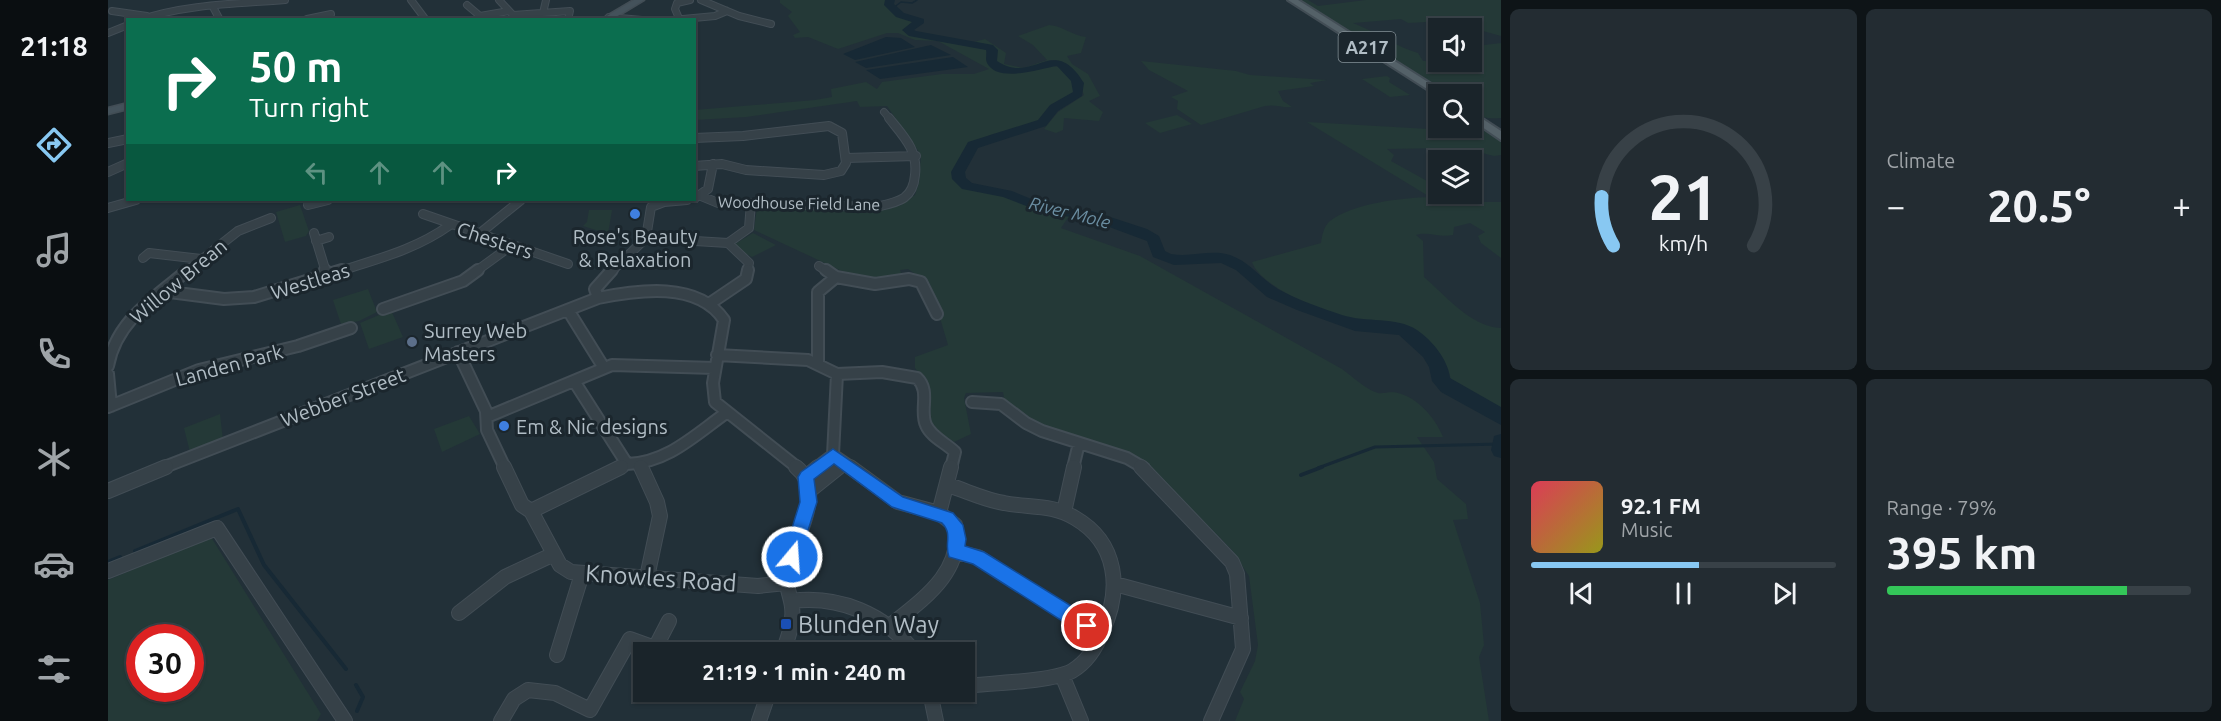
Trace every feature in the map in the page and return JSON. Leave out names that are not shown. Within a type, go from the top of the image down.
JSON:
[{"type":"main road","name":"A217","points":[[1292,0],[1428,85]]},
{"type":"main road","points":[[1482,122],[1501,136]]},
{"type":"street","points":[[143,18],[188,7],[285,0]]},
{"type":"street","points":[[411,0],[424,18]]},
{"type":"street","points":[[499,0],[512,15]]},
{"type":"street","points":[[543,13],[546,0]]},
{"type":"street","points":[[607,18],[639,0]]},
{"type":"street","points":[[690,0],[677,3],[675,9],[681,17],[715,16],[728,11]]},
{"type":"street","points":[[701,0],[771,24]]},
{"type":"street","points":[[467,4],[480,16],[570,11],[568,18]]},
{"type":"street","points":[[213,7],[219,18]]},
{"type":"street","points":[[112,12],[147,16]]},
{"type":"street","points":[[322,18],[331,14]]},
{"type":"street","points":[[108,33],[126,26]]},
{"type":"street","points":[[117,30],[126,33]]},
{"type":"street","points":[[108,111],[126,106]]},
{"type":"street","points":[[884,112],[894,131],[916,156]]},
{"type":"street","points":[[696,138],[743,136],[829,126],[842,133],[846,158],[844,169],[824,175],[791,171],[746,170],[726,164],[696,166]]},
{"type":"street","points":[[108,142],[126,139]]},
{"type":"street","points":[[846,158],[916,156]]},
{"type":"street","name":"Woodhouse Field Lane","points":[[698,197],[711,202],[867,207],[891,204],[904,200],[913,192],[916,156]]},
{"type":"street","points":[[108,172],[126,164]]},
{"type":"street","points":[[698,197],[712,186],[713,164]]},
{"type":"street","points":[[108,208],[132,201]]},
{"type":"street","points":[[308,205],[324,201]]},
{"type":"street","points":[[479,234],[520,201]]},
{"type":"street","points":[[598,298],[595,289],[597,285],[646,238],[651,207],[676,201]]},
{"type":"street","points":[[646,238],[728,243],[749,228],[751,203]]},
{"type":"street","name":"Chesters","points":[[423,214],[512,245],[552,255],[568,264]]},
{"type":"street","name":"Willow Brean","points":[[108,366],[114,342],[122,329],[162,291],[238,231],[271,218]]},
{"type":"street","name":"Westleas","points":[[162,291],[239,299],[268,294],[426,242],[450,225]]},
{"type":"street","points":[[327,276],[315,237],[329,237]]},
{"type":"street","points":[[728,243],[749,263],[746,279],[709,304],[723,320],[712,395],[715,402],[726,413],[806,477],[809,491],[806,511],[786,583],[793,618],[786,642]]},
{"type":"street","points":[[382,309],[403,305],[463,281],[512,245]]},
{"type":"street","points":[[149,253],[201,260]]},
{"type":"street","points":[[819,266],[836,278],[875,284],[907,275],[921,282],[937,314]]},
{"type":"street","points":[[818,363],[818,292],[836,278]]},
{"type":"street","name":"Webber Street","points":[[108,491],[228,441],[598,298],[632,292],[696,297],[709,304]]},
{"type":"street","points":[[568,310],[604,368]]},
{"type":"street","name":"Landen Park","points":[[109,406],[199,370],[298,346],[333,331],[351,328]]},
{"type":"street","name":"Knowles Road","points":[[458,352],[487,417],[487,430],[495,449],[522,505],[531,511],[560,565],[571,572],[582,574],[758,586],[786,583]]},
{"type":"street","points":[[717,355],[808,360],[837,374],[849,372],[905,373],[918,378],[922,383],[924,422],[929,430],[950,445],[954,452],[948,485],[939,513]]},
{"type":"street","points":[[487,417],[621,363],[715,368]]},
{"type":"street","points":[[108,374],[109,406]]},
{"type":"street","points":[[809,491],[839,459],[837,374]]},
{"type":"street","points":[[574,381],[627,464]]},
{"type":"street","points":[[972,402],[1000,400],[1026,423],[1127,458],[1146,470],[1232,562],[1237,574],[1243,649],[1211,721]]},
{"type":"street","points":[[531,511],[627,464],[640,465],[662,457],[726,413]]},
{"type":"street","points":[[1064,512],[1079,443]]},
{"type":"street","points":[[806,477],[839,459]]},
{"type":"street","points":[[839,459],[898,502],[939,513],[955,525],[958,539],[956,552],[946,573],[934,589],[891,625]]},
{"type":"street","points":[[640,465],[641,474],[655,496],[659,516],[647,577]]},
{"type":"street","points":[[948,485],[1013,505],[1032,505],[1064,512],[1080,520],[1108,552],[1115,584],[1111,613],[1101,636],[1088,659],[1076,671],[1062,675],[975,685]]},
{"type":"street","points":[[108,571],[217,528],[345,721]]},
{"type":"street","points":[[956,552],[978,557],[1101,636]]},
{"type":"street","points":[[459,613],[505,577],[554,554]]},
{"type":"street","points":[[557,655],[582,574]]},
{"type":"street","points":[[1115,584],[1241,618]]},
{"type":"street","points":[[791,600],[816,597],[874,616],[891,625],[905,642]]},
{"type":"street","points":[[501,721],[518,695],[531,688],[544,690],[590,710],[630,639],[655,648],[669,621]]},
{"type":"street","points":[[1062,675],[1081,721]]},
{"type":"street","points":[[759,721],[766,702]]},
{"type":"street","points":[[932,702],[936,721]]},
{"type":"green space","points":[[780,0],[887,0],[887,5],[897,15],[916,23],[904,31],[907,34],[988,48],[992,53],[989,57],[990,67],[1021,72],[1050,65],[1063,68],[1076,86],[1075,93],[1050,109],[1039,122],[993,134],[970,144],[954,175],[957,181],[965,188],[1005,196],[1042,212],[1069,216],[1061,228],[1140,256],[1342,369],[1368,389],[1409,397],[1429,414],[1443,437],[1417,437],[1434,462],[1437,479],[1466,504],[1468,519],[1453,520],[1480,603],[1484,645],[1479,657],[1489,721],[1235,721],[1244,699],[1240,692],[1255,661],[1258,645],[1249,576],[1231,549],[1147,464],[1113,447],[1041,427],[1005,403],[1003,392],[966,393],[964,398],[971,434],[954,442],[932,427],[928,383],[915,368],[915,357],[948,345],[930,284],[908,269],[900,270],[902,276],[861,280],[754,230],[757,207],[862,211],[901,205],[915,195],[919,182],[921,155],[887,106],[860,107],[857,101],[746,117],[696,120],[696,110],[815,100],[832,97],[831,89],[866,82],[877,89],[882,82],[942,74],[974,74],[989,69],[938,41],[915,40],[898,33],[887,33],[838,49],[808,37],[795,38],[793,35],[800,32],[788,16],[792,12],[780,3]]},
{"type":"green space","points":[[1297,0],[1308,0],[1318,6],[1366,0],[1501,0],[1501,36],[1482,31],[1482,18],[1428,18],[1428,22],[1408,23],[1401,19],[1353,23],[1418,53],[1423,61],[1428,61],[1428,72],[1482,72],[1482,45],[1501,43],[1501,118],[1482,117],[1482,84],[1430,84]]},
{"type":"green space","points":[[1049,25],[1086,37],[1081,53],[1067,56],[1072,64],[1088,74],[1100,96],[1089,101],[1103,112],[1099,121],[1064,118],[1063,130],[1056,133],[1044,129],[1058,112],[1084,95],[1071,69],[1060,61],[1054,60],[1027,69],[1006,66],[996,63],[996,50],[988,45],[974,42],[985,39],[1006,53],[1004,64],[1024,68],[1047,60],[1033,45],[1018,36]]},
{"type":"green space","points":[[1141,61],[1236,71],[1250,75],[1327,80],[1310,83],[1314,86],[1278,91],[1283,101],[1292,107],[1265,106],[1201,125],[1177,109],[1178,101],[1171,97],[1188,91],[1149,70]]},
{"type":"green space","points":[[1387,76],[1390,78],[1389,82],[1410,95],[1390,97],[1362,79]]},
{"type":"green space","points":[[1177,115],[1192,124],[1160,133],[1145,123]]},
{"type":"green space","points":[[1307,122],[1428,129],[1428,138],[1482,138],[1482,126],[1501,141],[1501,155],[1482,153],[1482,150],[1446,150],[1445,148],[1387,149],[1394,155],[1391,161],[1428,181],[1428,196]]},
{"type":"green space","points":[[1428,197],[1428,204],[1501,202],[1501,258],[1481,243],[1478,236],[1485,232],[1470,223],[1454,227],[1453,235],[1416,235],[1423,241],[1424,277],[1469,316],[1479,322],[1501,328],[1501,412],[1452,385],[1441,356],[1435,347],[1419,333],[1401,324],[1354,320],[1313,306],[1268,281],[1258,272],[1252,262],[1321,243],[1328,223],[1352,210],[1392,200]]},
{"type":"green space","points":[[300,205],[309,231],[306,236],[285,242],[276,212]]},
{"type":"green space","points":[[589,210],[612,210],[608,234],[583,226],[587,222]]},
{"type":"green space","points":[[753,233],[776,245],[752,257],[735,248],[735,244]]},
{"type":"green space","points":[[368,289],[377,312],[359,321],[341,324],[333,300]]},
{"type":"green space","points":[[391,310],[403,337],[369,349],[360,323]]},
{"type":"green space","points":[[220,414],[223,440],[190,452],[184,428]]},
{"type":"green space","points":[[469,416],[480,434],[442,452],[434,429]]},
{"type":"green space","points":[[211,537],[321,714],[317,721],[108,721],[108,580]]},
{"type":"water","points":[[886,37],[901,38],[915,47],[855,60],[843,54]]},
{"type":"water","points":[[931,45],[951,55],[866,68],[855,62]]},
{"type":"water","points":[[953,57],[968,67],[880,79],[866,70]]},
{"type":"waterway","name":"River Mole","points":[[890,0],[889,5],[900,15],[920,21],[907,30],[913,34],[989,47],[993,50],[991,61],[1008,69],[1028,71],[1059,63],[1068,69],[1079,85],[1078,94],[1054,108],[1042,123],[973,145],[958,172],[959,179],[967,186],[1007,194],[1049,211],[1087,214],[1142,232],[1154,239],[1158,254],[1166,258],[1174,260],[1208,257],[1225,259],[1247,271],[1273,293],[1303,306],[1355,325],[1405,331],[1429,352],[1438,367],[1441,381],[1455,392],[1487,408],[1501,418]]},
{"type":"waterway","points":[[893,8],[901,2],[912,3],[917,0]]},
{"type":"waterway","name":"River Mole","points":[[1501,442],[1501,450]]},
{"type":"waterway","points":[[1318,468],[1375,447],[1500,444]]},
{"type":"waterway","points":[[1301,475],[1322,467]]},
{"type":"waterway","points":[[135,551],[238,509],[264,565],[346,669]]},
{"type":"waterway","points":[[108,562],[120,557]]},
{"type":"waterway","points":[[356,685],[363,697],[357,711]]},
{"type":"place","name":"Rose's Beauty & Relaxation","points":[[635,214]]},
{"type":"place","name":"Surrey Web Masters","points":[[412,342]]},
{"type":"place","name":"Em & Nic designs","points":[[504,426]]},
{"type":"place","name":"Blunden Way","points":[[786,624]]},
{"type":"route","points":[[792,557],[808,502],[806,477],[833,455],[898,502],[924,511],[939,513],[947,518],[955,525],[958,539],[956,552],[978,557],[1087,626]]}]
